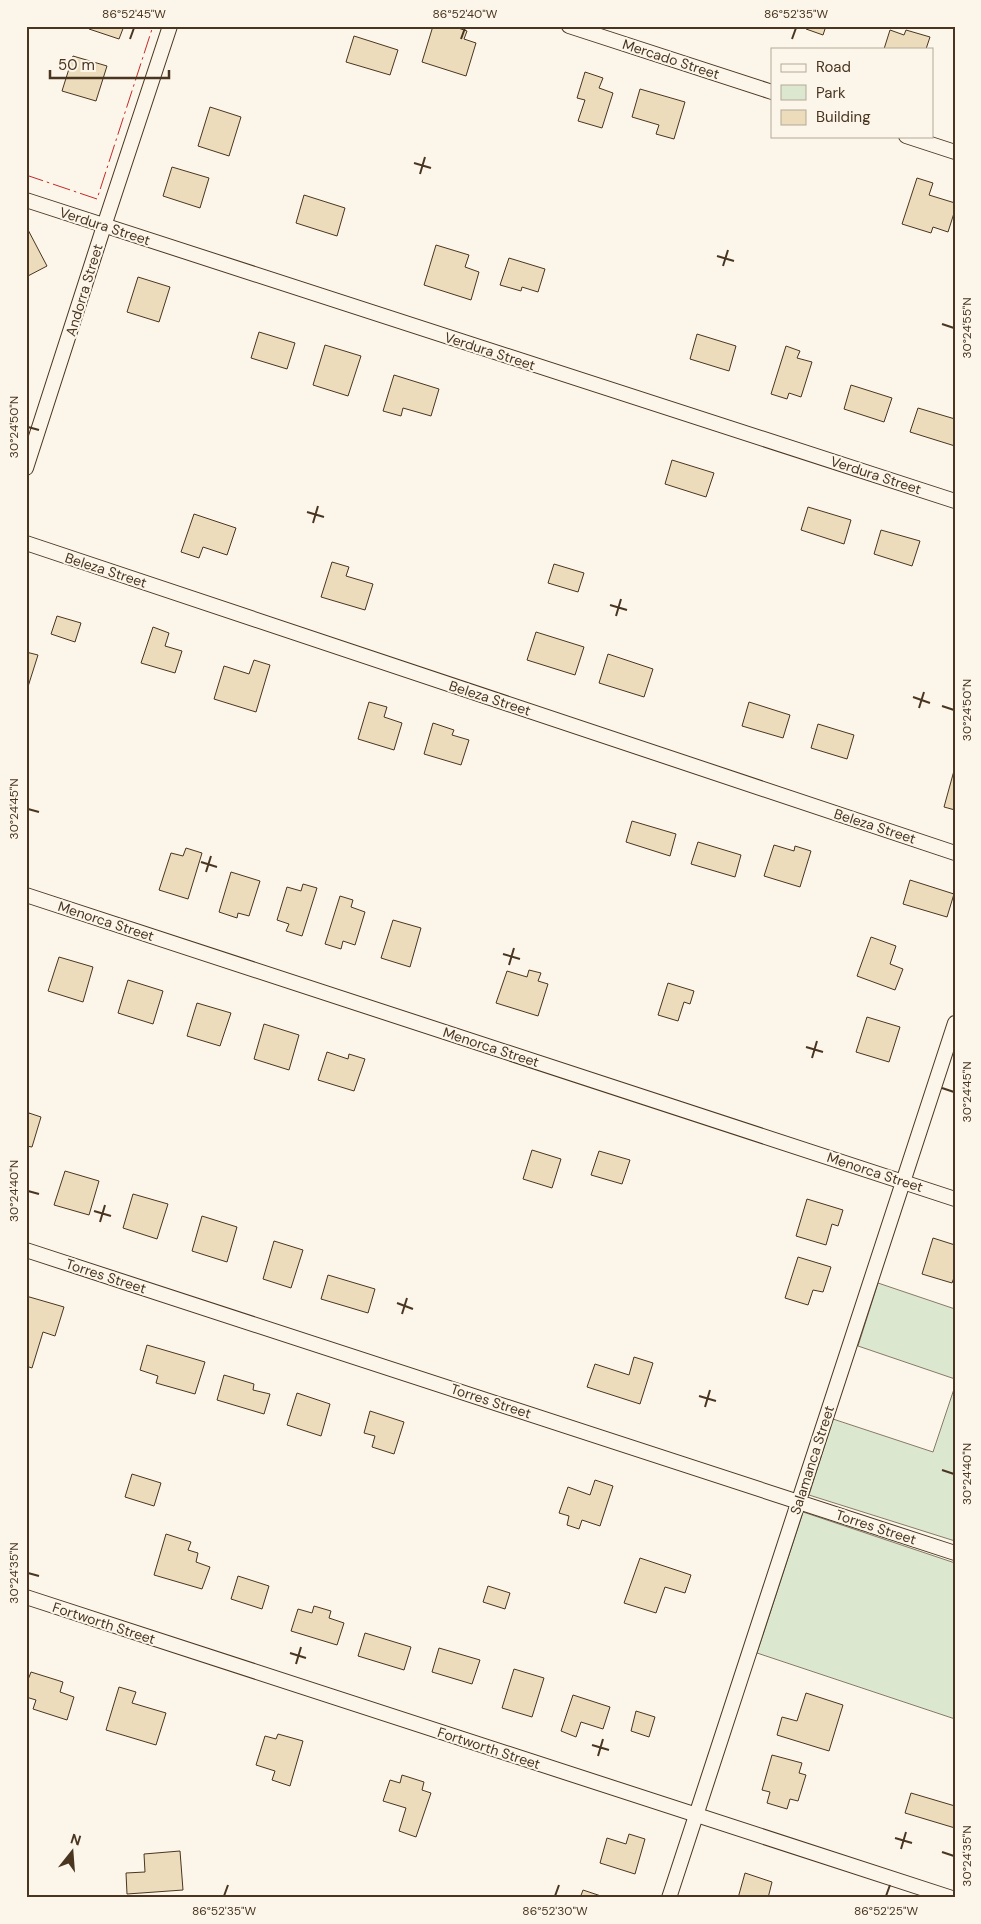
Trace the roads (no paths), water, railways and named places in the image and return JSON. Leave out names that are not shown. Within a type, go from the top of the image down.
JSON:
[{"type":"street","name":"Andorra Street","points":[[26,468],[170,26]]},
{"type":"street","name":"Mercado Street","points":[[569,26],[771,92]]},
{"type":"street","points":[[912,138],[955,152]]},
{"type":"street","name":"Verdura Street","points":[[26,200],[955,500]]},
{"type":"street","name":"Beleza Street","points":[[26,543],[955,853]]},
{"type":"street","name":"Menorca Street","points":[[26,895],[955,1199]]},
{"type":"street","name":"Salamanca Street","points":[[669,1898],[955,1023]]},
{"type":"street","name":"Torres Street","points":[[26,1250],[955,1553]]},
{"type":"street","name":"Fortworth Street","points":[[26,1598],[952,1898]]}]
